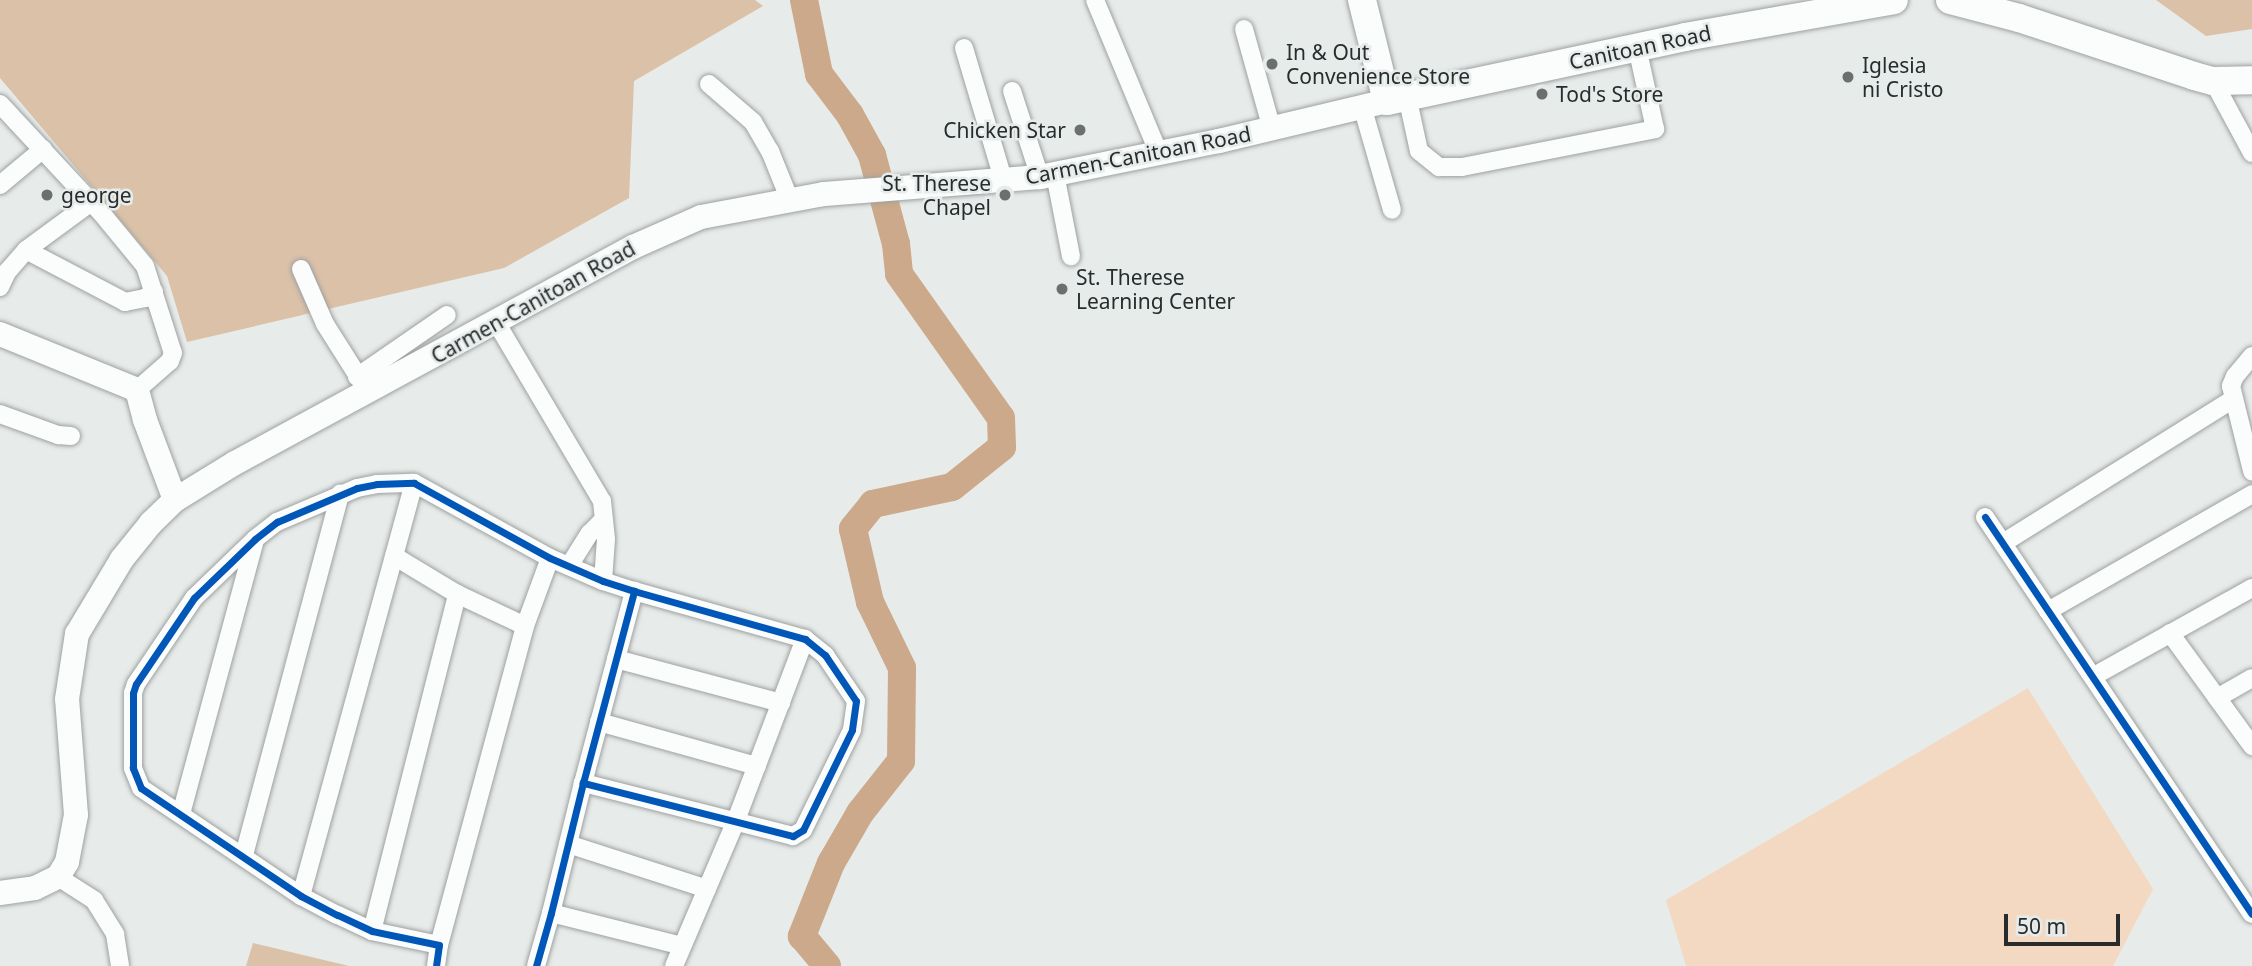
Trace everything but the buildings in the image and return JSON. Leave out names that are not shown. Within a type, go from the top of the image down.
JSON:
[{"type":"main road","points":[[1362,0],[1385,101]]},
{"type":"main road","name":"Canitoan Road","points":[[1385,101],[1637,47],[1894,0]]},
{"type":"main road","points":[[1950,0],[2019,18],[2213,81],[2252,80]]},
{"type":"main road","name":"Carmen-Canitoan Road","points":[[58,877],[68,862],[76,816],[67,699],[77,634],[122,559],[151,523],[175,500],[362,384],[496,323],[662,232],[701,217],[789,198],[1047,175],[1159,154],[1385,101]]},
{"type":"main road","points":[[0,334],[137,390],[145,421],[175,500]]},
{"type":"main road","points":[[0,893],[35,888],[58,877]]},
{"type":"street","points":[[1095,0],[1159,154]]},
{"type":"street","points":[[1244,29],[1272,129]]},
{"type":"street","points":[[1385,101],[1419,151],[1439,167],[1462,167],[1655,129],[1637,47]]},
{"type":"street","points":[[964,48],[1003,179]]},
{"type":"street","points":[[2213,81],[2252,153]]},
{"type":"street","points":[[709,84],[753,122],[770,151],[789,198]]},
{"type":"street","points":[[1012,91],[1047,175],[1071,256]]},
{"type":"street","points":[[1385,101],[1392,211]]},
{"type":"street","points":[[0,104],[145,266],[173,353],[170,361],[137,390]]},
{"type":"street","points":[[0,185],[43,149]]},
{"type":"street","points":[[0,288],[7,272],[26,250],[90,203]]},
{"type":"street","points":[[26,250],[125,302],[145,298],[154,292]]},
{"type":"street","points":[[302,269],[313,301],[362,384],[447,315]]},
{"type":"street","points":[[496,323],[602,501],[607,539],[603,581]]},
{"type":"street","points":[[2252,356],[2235,376],[2231,386],[2232,400],[2252,471]]},
{"type":"street","points":[[2003,543],[2232,400]]},
{"type":"street","points":[[0,414],[58,435],[71,436]]},
{"type":"street","points":[[301,896],[414,483]]},
{"type":"street","points":[[439,945],[372,931],[301,896],[141,788],[136,780],[133,694],[136,684],[194,598],[277,522],[340,494],[377,484],[414,483],[550,558],[603,581],[805,639],[825,655],[856,701],[852,730],[798,834],[786,836],[583,783]]},
{"type":"street","points":[[244,855],[340,494]]},
{"type":"street","points":[[2048,611],[2252,494]]},
{"type":"street","points":[[1985,517],[2252,914]]},
{"type":"street","points":[[569,566],[590,533],[603,520]]},
{"type":"street","points":[[181,814],[255,540]]},
{"type":"street","points":[[394,556],[457,594],[525,626]]},
{"type":"street","points":[[436,966],[439,945],[525,626],[550,558]]},
{"type":"street","points":[[2094,676],[2252,588]]},
{"type":"street","points":[[536,966],[634,591]]},
{"type":"street","points":[[372,931],[457,594]]},
{"type":"street","points":[[2171,633],[2252,746]]},
{"type":"street","points":[[674,966],[735,823],[805,639]]},
{"type":"street","points":[[617,659],[781,703]]},
{"type":"street","points":[[2217,698],[2252,678]]},
{"type":"street","points":[[600,722],[757,766]]},
{"type":"street","points":[[568,844],[707,889]]},
{"type":"street","points":[[58,877],[94,900],[115,934],[120,966]]},
{"type":"street","points":[[551,913],[682,946]]},
{"type":"shaded area","points":[[0,0],[755,0],[763,6],[634,81],[629,198],[504,268],[187,342],[167,276],[0,78]]},
{"type":"shaded area","points":[[2156,0],[2252,0],[2252,29],[2206,36]]},
{"type":"shaded area","points":[[2028,688],[2153,889],[2113,966],[1686,966],[1666,900]]},
{"type":"shaded area","points":[[253,943],[349,966],[246,966]]},
{"type":"waterway","points":[[804,0],[819,74],[850,115],[872,155],[896,244],[899,274],[1001,418],[1002,447],[952,487],[873,504],[853,529],[870,602],[902,668],[901,761],[860,813],[831,863],[802,936],[827,966]]},
{"type":"cycle path","points":[[436,966],[439,945],[372,931],[337,915],[301,896],[141,788],[133,768],[133,693],[136,684],[194,598],[255,539],[277,522],[357,488],[377,484],[414,483],[550,558],[634,591]]},
{"type":"cycle path","points":[[1985,517],[2252,914]]},
{"type":"cycle path","points":[[536,966],[551,913],[583,783],[634,591],[805,639],[825,655],[856,701],[852,730],[803,830],[793,836],[583,783]]},
{"type":"place","name":"In & Out Convenience Store","points":[[1272,64]]},
{"type":"place","name":"Iglesia ni Cristo","points":[[1848,77]]},
{"type":"place","name":"Tod's Store","points":[[1542,94]]},
{"type":"place","name":"Chicken Star","points":[[1080,130]]},
{"type":"place","name":"george","points":[[47,195]]},
{"type":"place","name":"St. Therese Chapel","points":[[1005,195]]},
{"type":"place","name":"St. Therese Learning Center","points":[[1062,289]]}]
